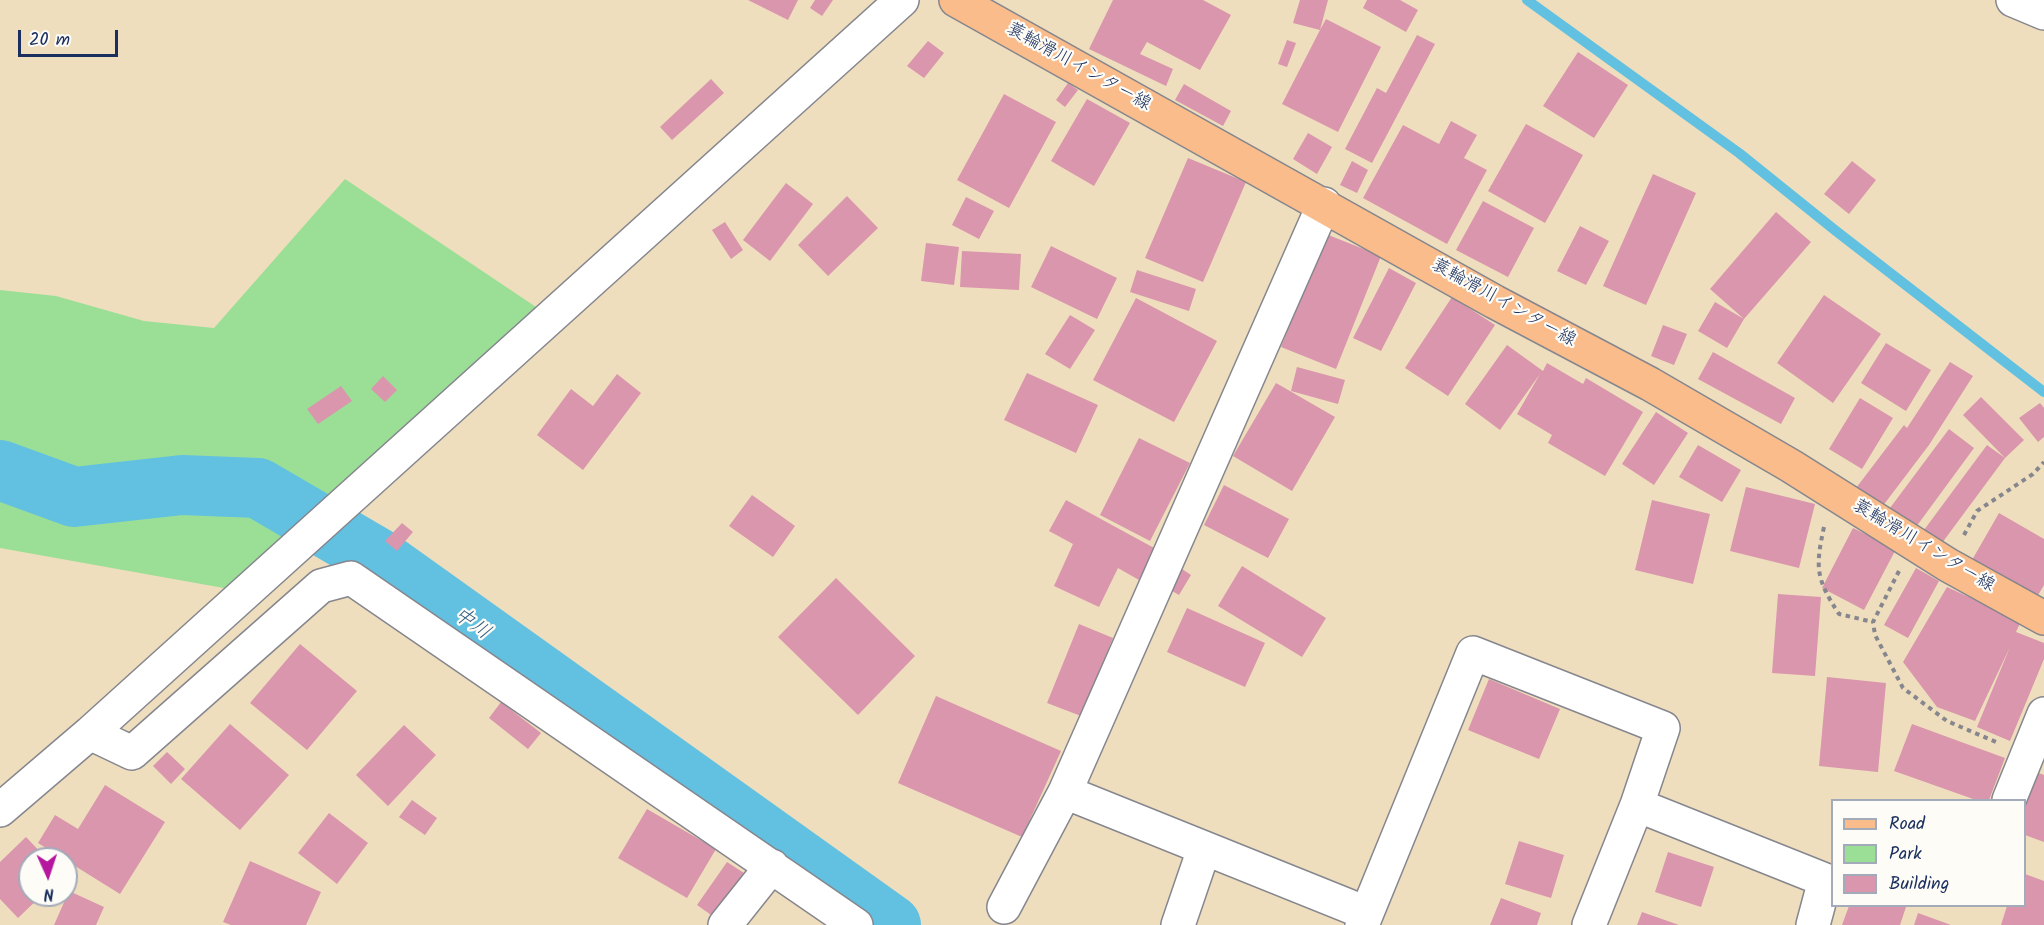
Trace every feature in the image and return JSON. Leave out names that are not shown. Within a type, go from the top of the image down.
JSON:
[{"type":"main road","name":"蓑輪滑川インター線","points":[[956,0],[1496,302],[1650,384],[1831,491],[1948,564],[2044,618]]},
{"type":"street","points":[[0,810],[90,733],[902,0]]},
{"type":"street","points":[[2013,0],[2044,13]]},
{"type":"street","points":[[1004,907],[1065,792],[1324,204]]},
{"type":"street","points":[[90,733],[132,753],[321,586],[351,578],[856,925]]},
{"type":"street","points":[[1065,792],[1204,849],[1364,919],[1473,653],[1664,728],[1637,805],[1589,925]]},
{"type":"street","points":[[2010,799],[2044,714]]},
{"type":"street","points":[[1637,805],[1825,880],[1813,925]]},
{"type":"street","points":[[1178,925],[1204,849]]},
{"type":"street","points":[[725,925],[772,866]]},
{"type":"path","points":[[1948,564],[1977,511],[2034,474],[2044,462]]},
{"type":"path","points":[[1831,491],[1817,557],[1822,588],[1839,614],[1873,622]]},
{"type":"path","points":[[1913,543],[1873,622],[1875,635],[1903,688],[1947,721],[2027,756]]},
{"type":"green space","points":[[345,179],[551,317],[246,592],[0,548],[0,290],[56,296],[144,321],[214,328]]},
{"type":"building","points":[[748,0],[798,0],[788,20]]},
{"type":"building","points":[[815,0],[833,0],[822,16],[810,8]]},
{"type":"building","points":[[1113,0],[1203,0],[1231,15],[1200,70],[1147,42],[1140,54],[1173,69],[1166,86],[1089,49]]},
{"type":"building","points":[[1300,0],[1328,0],[1320,30],[1293,23]]},
{"type":"building","points":[[1367,0],[1400,0],[1418,10],[1406,32],[1363,8]]},
{"type":"building","points":[[1326,19],[1381,47],[1338,132],[1282,104]]},
{"type":"building","points":[[1417,35],[1435,44],[1372,163],[1345,149],[1377,88],[1386,93]]},
{"type":"building","points":[[1287,40],[1296,43],[1287,67],[1278,64]]},
{"type":"building","points":[[928,41],[944,53],[924,78],[907,66]]},
{"type":"building","points":[[1578,52],[1628,85],[1594,138],[1543,106]]},
{"type":"building","points":[[711,79],[724,93],[672,140],[660,127]]},
{"type":"building","points":[[1068,83],[1078,90],[1065,107],[1056,100]]},
{"type":"building","points":[[1184,84],[1231,111],[1223,126],[1175,100]]},
{"type":"building","points":[[1004,94],[1056,122],[1009,208],[957,180]]},
{"type":"building","points":[[1087,99],[1130,123],[1094,186],[1051,161]]},
{"type":"building","points":[[1451,121],[1477,135],[1464,158],[1487,170],[1447,244],[1363,198],[1403,125],[1439,144]]},
{"type":"building","points":[[1526,124],[1583,155],[1545,223],[1488,191]]},
{"type":"building","points":[[1308,133],[1332,147],[1317,174],[1293,159]]},
{"type":"building","points":[[1188,158],[1246,182],[1203,282],[1145,258]]},
{"type":"building","points":[[1352,161],[1368,170],[1357,193],[1340,185]]},
{"type":"building","points":[[1852,161],[1876,180],[1849,214],[1824,194]]},
{"type":"building","points":[[1653,174],[1696,193],[1646,305],[1603,286]]},
{"type":"building","points":[[786,183],[813,204],[770,261],[743,240]]},
{"type":"building","points":[[847,196],[878,228],[828,276],[798,245]]},
{"type":"building","points":[[966,197],[994,211],[979,239],[952,225]]},
{"type":"building","points":[[1483,201],[1534,228],[1508,277],[1456,250]]},
{"type":"building","points":[[1776,212],[1811,242],[1744,319],[1710,289]]},
{"type":"building","points":[[725,222],[743,250],[731,259],[712,230]]},
{"type":"building","points":[[1580,226],[1609,241],[1586,285],[1557,271]]},
{"type":"building","points":[[1326,234],[1381,256],[1336,369],[1281,347]]},
{"type":"building","points":[[926,243],[959,247],[954,285],[921,281]]},
{"type":"building","points":[[1051,246],[1117,278],[1097,319],[1031,287]]},
{"type":"building","points":[[962,251],[1021,254],[1019,290],[960,287]]},
{"type":"building","points":[[1389,268],[1416,283],[1381,351],[1353,338]]},
{"type":"building","points":[[1137,270],[1196,289],[1189,311],[1130,292]]},
{"type":"building","points":[[1824,295],[1881,334],[1833,403],[1777,363]]},
{"type":"building","points":[[1452,297],[1495,325],[1448,396],[1405,368]]},
{"type":"building","points":[[1136,298],[1217,341],[1174,422],[1093,380]]},
{"type":"building","points":[[1715,302],[1744,319],[1727,348],[1698,331]]},
{"type":"building","points":[[1070,315],[1095,330],[1070,369],[1045,354]]},
{"type":"building","points":[[1663,325],[1687,334],[1674,365],[1651,356]]},
{"type":"building","points":[[1886,343],[1931,370],[1906,411],[1861,383]]},
{"type":"building","points":[[1507,345],[1543,371],[1547,363],[1583,384],[1586,378],[1643,412],[1605,476],[1548,443],[1552,435],[1517,414],[1540,374],[1500,430],[1465,404]]},
{"type":"building","points":[[1713,352],[1795,398],[1781,424],[1698,379]]},
{"type":"building","points":[[1950,362],[1973,376],[1929,445],[1879,511],[1853,492],[1904,425],[1907,428]]},
{"type":"building","points":[[1297,367],[1345,380],[1338,404],[1291,391]]},
{"type":"building","points":[[1027,373],[1098,405],[1076,453],[1004,420]]},
{"type":"building","points":[[617,374],[641,393],[583,470],[537,435],[571,389],[593,406]]},
{"type":"building","points":[[383,376],[397,390],[385,402],[371,389]]},
{"type":"building","points":[[1276,383],[1335,417],[1292,491],[1233,456]]},
{"type":"building","points":[[341,386],[352,401],[318,424],[307,409]]},
{"type":"building","points":[[1981,397],[2024,440],[2005,458],[1963,415]]},
{"type":"building","points":[[1860,398],[1893,418],[1862,469],[1829,449]]},
{"type":"building","points":[[2040,403],[2044,408],[2044,437],[2038,442],[2019,418]]},
{"type":"building","points":[[1656,412],[1688,433],[1654,485],[1622,464]]},
{"type":"building","points":[[1949,429],[1974,448],[1916,527],[1890,508]]},
{"type":"building","points":[[1139,438],[1190,463],[1150,541],[1100,515]]},
{"type":"building","points":[[1698,445],[1741,470],[1722,502],[1679,477]]},
{"type":"building","points":[[1987,445],[2005,458],[1942,543],[1924,530]]},
{"type":"building","points":[[1224,485],[1289,519],[1268,558],[1204,525]]},
{"type":"building","points":[[1746,487],[1815,504],[1799,568],[1730,551]]},
{"type":"building","points":[[752,495],[795,526],[773,557],[729,526]]},
{"type":"building","points":[[1066,500],[1156,549],[1139,580],[1118,568],[1099,607],[1054,586],[1073,544],[1049,531]]},
{"type":"building","points":[[1652,500],[1710,514],[1693,584],[1635,570]]},
{"type":"building","points":[[1999,513],[2044,539],[2044,585],[2037,597],[1972,560]]},
{"type":"building","points":[[402,523],[413,532],[397,551],[385,541]]},
{"type":"building","points":[[1853,528],[1896,549],[1864,610],[1822,588]]},
{"type":"building","points":[[1242,566],[1326,618],[1302,657],[1218,606]]},
{"type":"building","points":[[1179,567],[1191,575],[1179,595],[1167,588]]},
{"type":"building","points":[[1916,568],[1939,581],[1908,638],[1884,625]]},
{"type":"building","points":[[836,578],[915,656],[858,715],[778,637]]},
{"type":"building","points":[[1947,587],[2021,621],[2016,632],[2044,643],[2044,659],[2010,741],[1977,727],[2010,647],[1975,721],[1937,707],[1903,662]]},
{"type":"building","points":[[1778,594],[1821,597],[1815,676],[1772,673]]},
{"type":"building","points":[[1187,608],[1265,643],[1245,687],[1167,652]]},
{"type":"building","points":[[1079,624],[1113,638],[1081,716],[1047,703]]},
{"type":"building","points":[[300,644],[357,691],[307,750],[250,703]]},
{"type":"building","points":[[1827,677],[1886,683],[1878,772],[1819,766]]},
{"type":"building","points":[[1489,679],[1560,709],[1539,759],[1468,730]]},
{"type":"building","points":[[936,696],[1061,751],[1022,837],[898,783]]},
{"type":"building","points":[[501,702],[541,733],[528,749],[489,718]]},
{"type":"building","points":[[230,724],[289,775],[240,830],[181,779]]},
{"type":"building","points":[[1912,724],[2005,758],[1989,799],[1973,799],[1894,771]]},
{"type":"building","points":[[404,725],[436,755],[388,806],[356,775]]},
{"type":"building","points":[[167,752],[185,769],[171,784],[153,766]]},
{"type":"building","points":[[2036,772],[2044,775],[2044,842],[2026,835],[2026,800]]},
{"type":"building","points":[[105,785],[165,822],[120,894],[78,868],[78,847],[44,847],[38,843],[55,815],[78,829]]},
{"type":"building","points":[[412,800],[437,818],[425,835],[399,817]]},
{"type":"building","points":[[647,809],[716,849],[687,898],[618,858]]},
{"type":"building","points":[[329,813],[368,843],[337,884],[298,853]]},
{"type":"building","points":[[26,837],[36,847],[18,847],[18,907],[29,907],[18,918],[0,899],[0,862]]},
{"type":"building","points":[[1519,841],[1564,855],[1551,898],[1505,884]]},
{"type":"building","points":[[1668,852],[1714,867],[1701,907],[1655,892]]},
{"type":"building","points":[[250,861],[321,892],[306,925],[231,925],[223,922]]},
{"type":"building","points":[[727,862],[744,873],[714,917],[697,905]]},
{"type":"building","points":[[2026,874],[2044,881],[2044,925],[2001,925],[2007,907],[2026,907]]},
{"type":"building","points":[[78,895],[104,907],[96,925],[54,925],[62,907],[78,907]]},
{"type":"building","points":[[1501,898],[1541,913],[1537,925],[1490,925]]},
{"type":"building","points":[[1849,907],[1906,907],[1900,925],[1842,925]]},
{"type":"building","points":[[1642,912],[1679,925],[1637,925]]},
{"type":"building","points":[[1918,913],[1951,925],[1914,925]]},
{"type":"waterway","points":[[1527,0],[1739,153],[2044,392]]},
{"type":"waterway","name":"中川","points":[[0,470],[74,497],[182,485],[258,488],[376,557],[891,925]]}]
